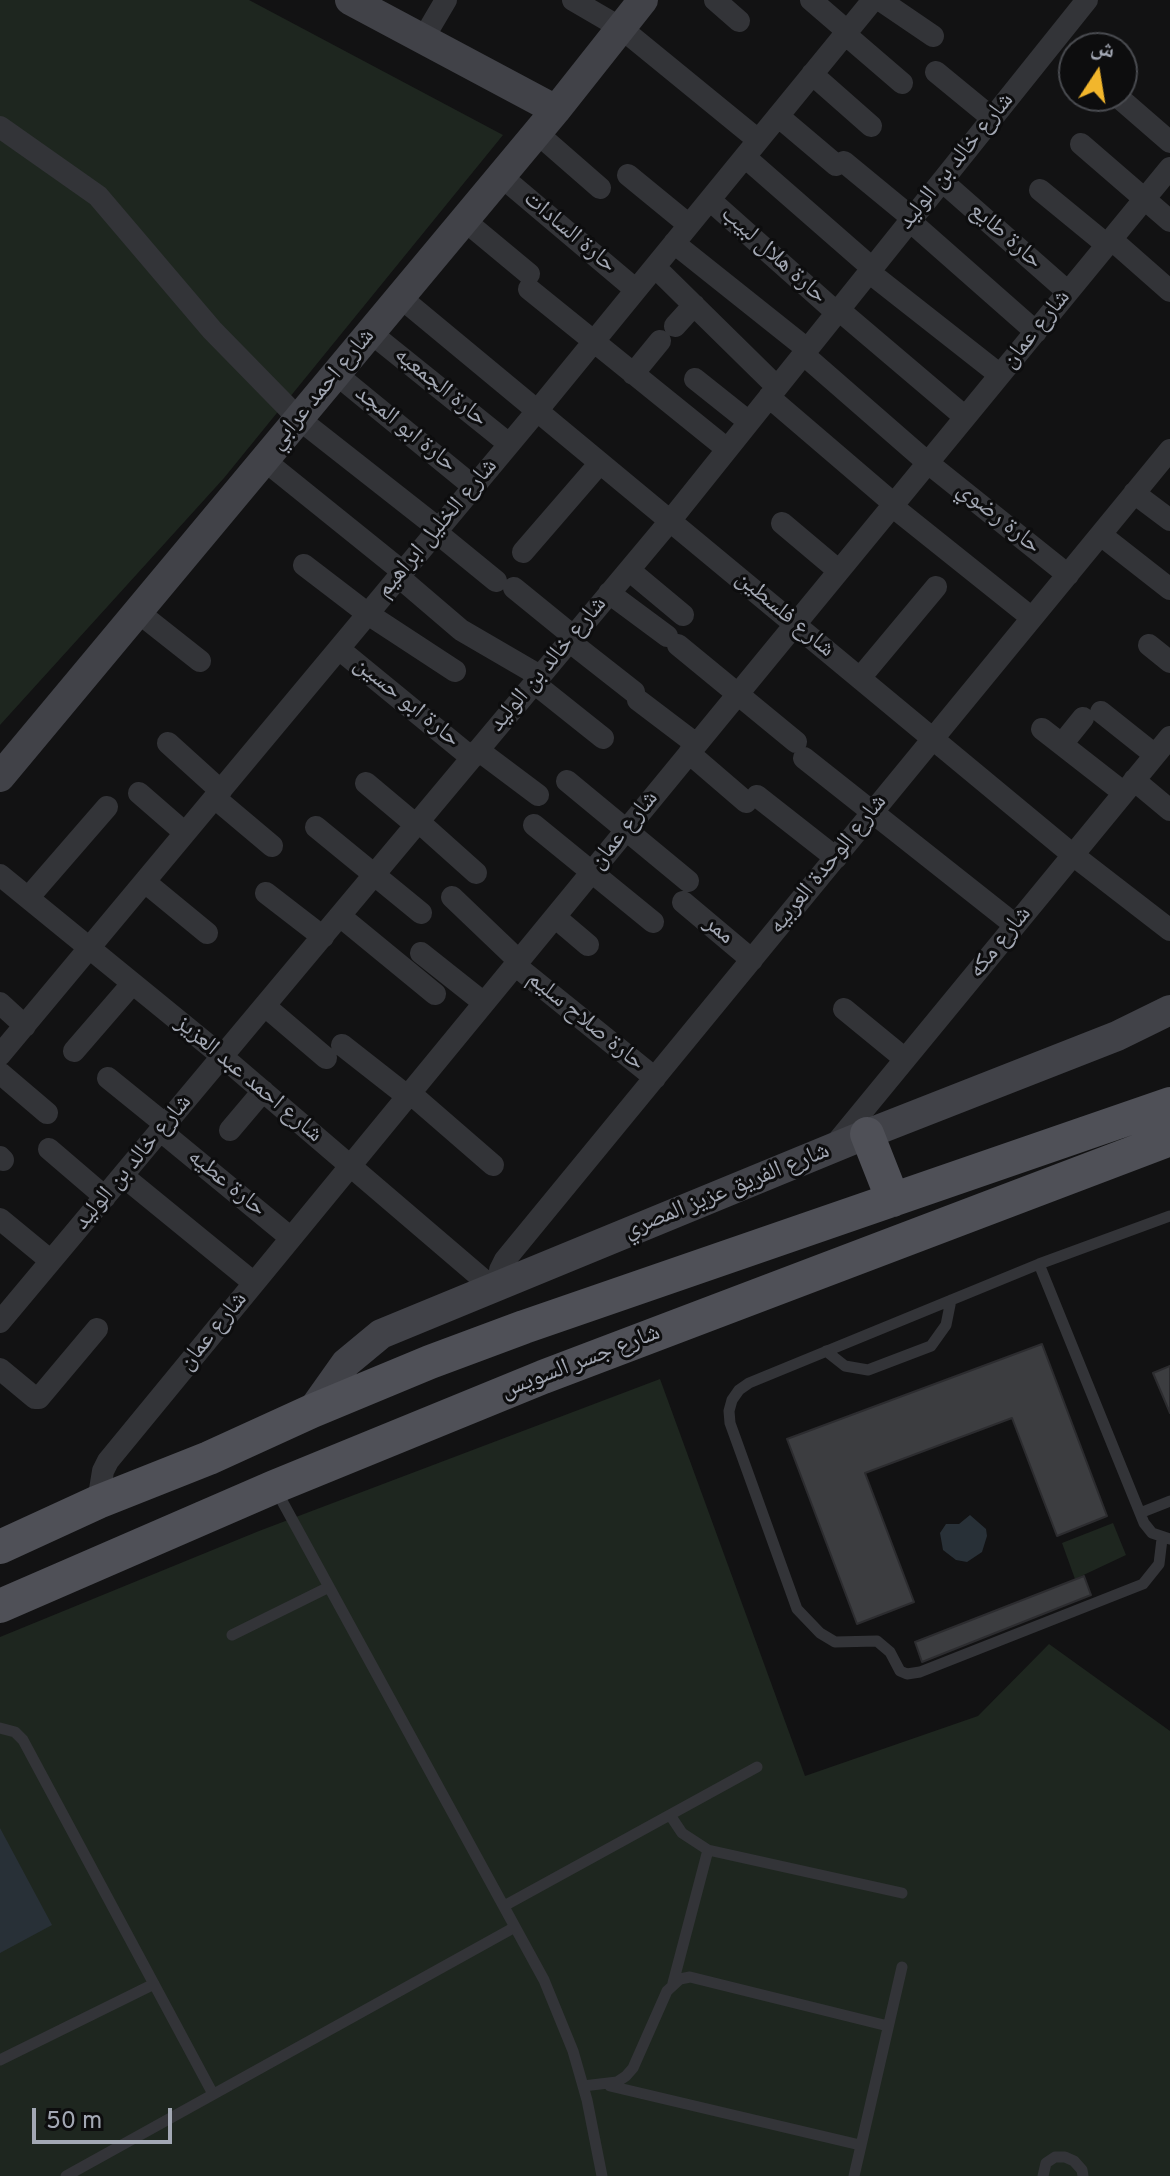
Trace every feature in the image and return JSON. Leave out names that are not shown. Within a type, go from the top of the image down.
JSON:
[{"type":"main road","name":"شارع جسر السويس","points":[[0,1547],[98,1502],[209,1458],[430,1362],[1170,1104]]},
{"type":"main road","points":[[867,1134],[893,1200]]},
{"type":"main road","name":"شارع جسر السويس","points":[[0,1606],[274,1487],[543,1377],[1170,1139]]},
{"type":"main road","points":[[524,1327],[502,1360],[503,1373],[517,1379],[543,1377]]},
{"type":"main road","points":[[430,1362],[452,1383],[456,1403],[454,1413]]},
{"type":"street","points":[[350,0],[381,7],[547,122],[600,188]]},
{"type":"street","points":[[423,39],[446,0]]},
{"type":"street","points":[[573,0],[621,28],[693,87],[870,270],[1000,375]]},
{"type":"street","name":"شارع احمد عرابي","points":[[0,777],[547,122],[643,0]]},
{"type":"street","points":[[715,0],[739,21]]},
{"type":"street","points":[[811,0],[902,83]]},
{"type":"street","name":"شارع الخليل ابراهيم","points":[[0,1055],[537,411],[873,0]]},
{"type":"street","points":[[880,0],[933,36]]},
{"type":"street","name":"شارع خالد بن الوليد","points":[[0,1322],[8,1298],[51,1261],[670,521],[1087,0]]},
{"type":"street","points":[[936,72],[992,118]]},
{"type":"street","points":[[812,74],[871,126]]},
{"type":"street","points":[[1135,112],[1170,142]]},
{"type":"street","points":[[778,116],[911,220],[1036,332]]},
{"type":"street","points":[[0,127],[98,196],[212,330],[299,419],[571,639],[751,799],[836,858]]},
{"type":"street","points":[[1081,144],[1170,221]]},
{"type":"street","name":"شارع عمان","points":[[98,1502],[103,1471],[108,1461],[1170,168]]},
{"type":"street","name":"حارة رضوي","points":[[628,175],[681,234],[805,352],[928,463],[1068,575]]},
{"type":"street","name":"حارة السادات","points":[[501,176],[636,290]]},
{"type":"street","name":"حارة طايع","points":[[942,181],[1068,292]]},
{"type":"street","points":[[1040,190],[1170,291]]},
{"type":"street","name":"حارة هلال لبيب","points":[[710,200],[965,417]]},
{"type":"street","points":[[464,220],[594,341],[727,449]]},
{"type":"street","points":[[655,267],[714,325],[773,392],[893,505],[1032,618]]},
{"type":"street","name":"شارع فلسطين","points":[[400,297],[1073,855],[1170,930]]},
{"type":"street","points":[[633,374],[694,305]]},
{"type":"street","name":"حارة الجمعيه","points":[[371,333],[509,444]]},
{"type":"street","name":"حارة ابو المجد","points":[[336,374],[474,487]]},
{"type":"street","points":[[695,379],[749,422]]},
{"type":"street","name":"شارع الوحدة العربيه","points":[[497,1286],[505,1260],[1170,450]]},
{"type":"street","points":[[264,460],[401,574],[461,630],[537,680],[603,738]]},
{"type":"street","points":[[523,552],[600,463]]},
{"type":"street","points":[[1134,493],[1170,520]]},
{"type":"street","points":[[782,523],[839,571]]},
{"type":"street","points":[[1101,535],[1170,589]]},
{"type":"street","points":[[304,565],[368,614],[455,671]]},
{"type":"street","points":[[629,570],[683,615]]},
{"type":"street","points":[[860,678],[936,587]]},
{"type":"street","points":[[609,593],[672,640],[873,812],[1015,925]]},
{"type":"street","points":[[138,612],[200,661]]},
{"type":"street","points":[[1149,645],[1170,662]]},
{"type":"street","name":"حارة ابو حسين","points":[[339,649],[475,754],[538,795]]},
{"type":"street","points":[[1062,744],[1092,715],[1155,755]]},
{"type":"street","points":[[1042,729],[1129,787],[1170,810]]},
{"type":"street","name":"شارع مكه","points":[[831,1149],[1170,737]]},
{"type":"street","points":[[168,743],[272,846]]},
{"type":"street","name":"ممر","points":[[567,781],[627,829],[752,960]]},
{"type":"street","points":[[366,783],[476,873]]},
{"type":"street","points":[[139,793],[185,833]]},
{"type":"street","points":[[28,898],[107,807]]},
{"type":"street","points":[[534,825],[653,922]]},
{"type":"street","points":[[316,827],[421,913]]},
{"type":"street","name":"شارع احمد عبد العزيز","points":[[0,875],[497,1286]]},
{"type":"street","points":[[145,882],[207,933]]},
{"type":"street","points":[[266,893],[323,937]]},
{"type":"street","name":"حارة صلاح سليم","points":[[452,897],[517,963],[655,1078]]},
{"type":"street","points":[[340,916],[435,994]]},
{"type":"street","points":[[555,917],[588,945]]},
{"type":"street","points":[[421,953],[484,1003]]},
{"type":"street","points":[[74,1051],[132,984]]},
{"type":"street","points":[[0,1003],[25,1026]]},
{"type":"street","points":[[265,1006],[409,1095],[493,1165]]},
{"type":"street","points":[[844,1009],[905,1059]]},
{"type":"street","name":"شارع الفريق عزيز المصري","points":[[312,1411],[346,1363],[381,1334],[867,1134],[1117,1036],[1170,1010]]},
{"type":"street","points":[[0,1073],[47,1113]]},
{"type":"street","name":"حارة عطيه","points":[[108,1078],[291,1238]]},
{"type":"street","points":[[230,1130],[263,1091]]},
{"type":"street","points":[[49,1149],[105,1197]]},
{"type":"street","points":[[123,1176],[254,1283]]},
{"type":"street","points":[[0,1219],[51,1261]]},
{"type":"street","points":[[0,1369],[39,1398],[97,1329]]},
{"type":"lane","points":[[1039,1264],[1140,1513],[1152,1533],[1166,1539],[1159,1564],[1143,1584],[914,1675],[900,1671],[890,1652],[877,1641],[869,1639],[843,1643],[827,1639],[793,1601],[730,1423],[729,1411],[739,1390],[749,1383],[1039,1264],[1170,1216]]},
{"type":"lane","points":[[826,1351],[845,1366],[868,1370],[931,1346],[946,1325],[951,1300]]},
{"type":"lane","points":[[274,1487],[544,1980],[573,2051],[602,2176]]},
{"type":"lane","points":[[1140,1513],[1170,1501]]},
{"type":"lane","points":[[232,1635],[329,1587]]},
{"type":"lane","points":[[0,1728],[15,1732],[23,1740],[213,2094]]},
{"type":"lane","points":[[504,1906],[757,1767]]},
{"type":"lane","points":[[670,1815],[682,1833],[708,1850],[902,1893]]},
{"type":"lane","points":[[583,2086],[617,2082],[633,2068],[659,2007],[673,1983],[708,1850]]},
{"type":"lane","points":[[66,2176],[515,1927]]},
{"type":"lane","points":[[854,2176],[902,1967]]},
{"type":"lane","points":[[673,1983],[690,1977],[888,2026]]},
{"type":"lane","points":[[0,2060],[154,1984]]},
{"type":"lane","points":[[606,2085],[860,2145]]},
{"type":"lane","points":[[1043,2176],[1046,2163],[1055,2157],[1074,2161],[1083,2176]]},
{"type":"shaded area","points":[[0,0],[249,0],[503,135],[224,478],[0,725]]},
{"type":"shaded area","points":[[660,1379],[805,1776],[978,1716],[1049,1644],[1170,1731],[1170,2176],[0,2176],[0,1637],[259,1531]]},
{"type":"shaded area","points":[[970,1515],[986,1529],[987,1536],[982,1552],[967,1562],[956,1560],[943,1550],[940,1533],[946,1524],[959,1524]]},
{"type":"shaded area","points":[[1113,1523],[1126,1555],[1075,1579],[1062,1543]]},
{"type":"shaded area","points":[[0,1828],[52,1925],[0,1953]]},
{"type":"building","points":[[1042,1344],[1107,1516],[1057,1536],[1012,1418],[865,1473],[914,1602],[857,1624],[787,1439]]},
{"type":"building","points":[[1170,1366],[1170,1413],[1153,1373]]},
{"type":"building","points":[[1084,1576],[1091,1595],[922,1662],[915,1642]]}]
